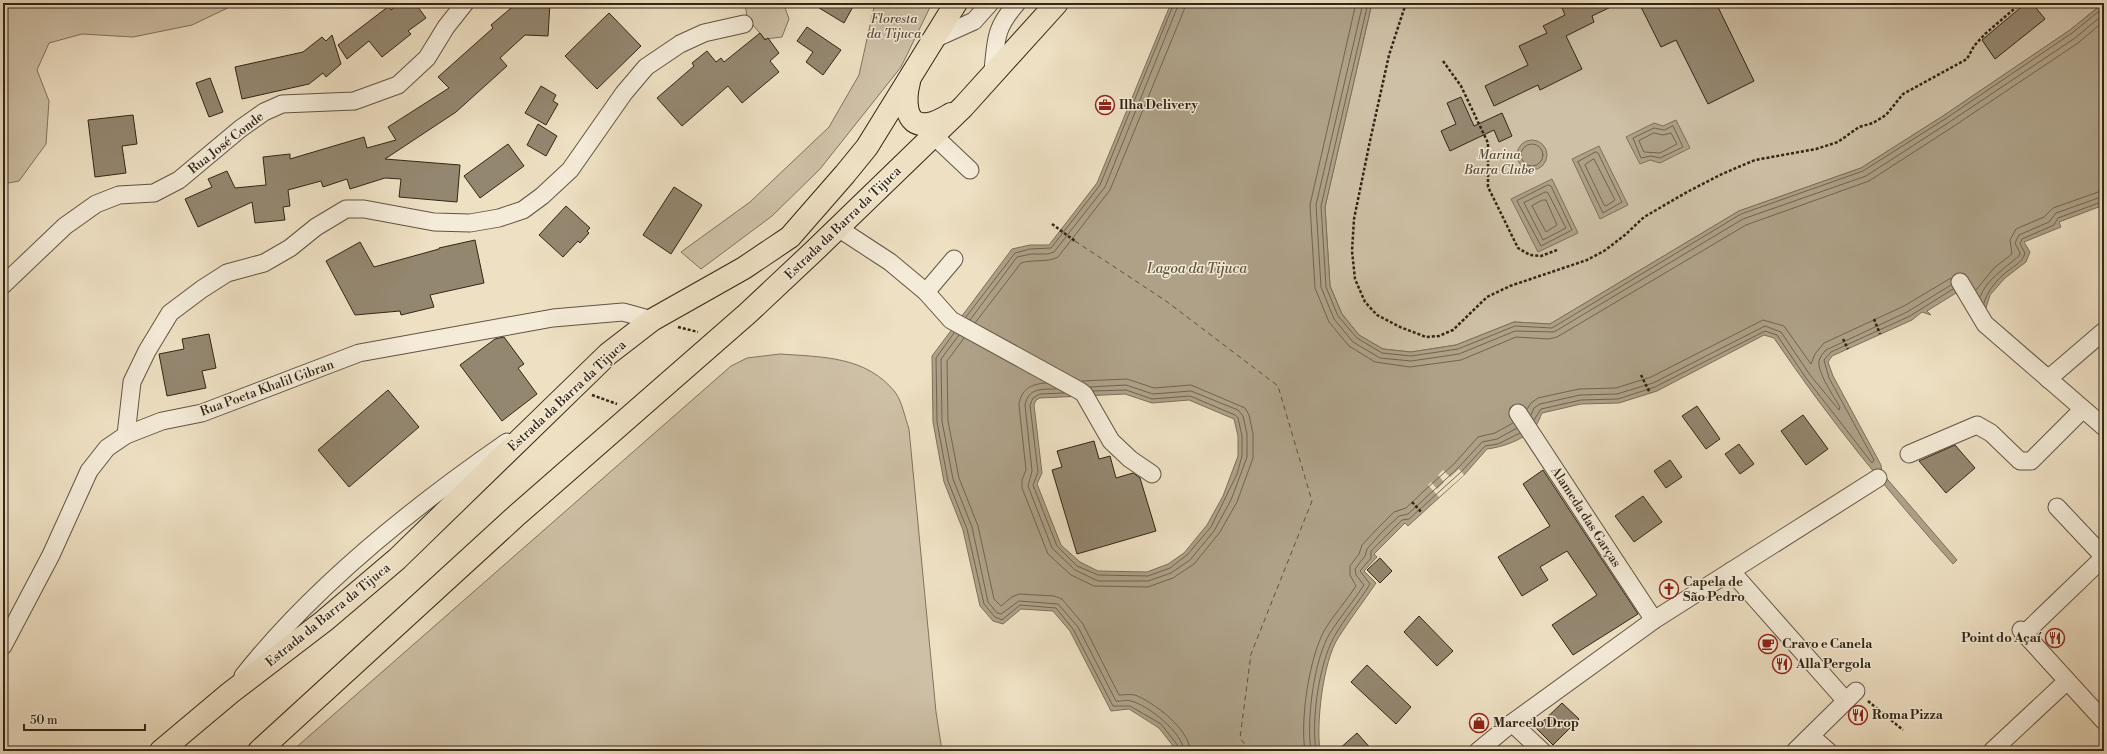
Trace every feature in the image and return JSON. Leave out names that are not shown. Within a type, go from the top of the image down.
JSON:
[{"type":"main road","name":"Estrada da Barra da Tijuca","points":[[161,751],[230,693],[324,621],[397,559],[608,354],[652,320],[744,268],[790,236],[867,147],[956,3]]},
{"type":"main road","name":"Estrada da Barra da Tijuca","points":[[259,751],[517,515],[728,330],[838,228],[962,107],[1057,3]]},
{"type":"main road","points":[[911,75],[905,106],[914,120],[923,124],[928,124],[941,120],[962,107]]},
{"type":"street","name":"Rua José Conde","points":[[3,285],[66,226],[96,204],[119,195],[154,193],[178,180],[240,129],[264,112],[282,104],[354,101],[398,85],[427,58],[446,27],[465,3]]},
{"type":"street","points":[[934,39],[974,21],[990,3]]},
{"type":"street","points":[[994,71],[998,31],[1004,19],[1017,3]]},
{"type":"street","points":[[126,435],[132,382],[147,351],[170,313],[202,289],[227,274],[264,263],[290,248],[316,227],[346,209],[364,209],[434,222],[470,223],[499,218],[523,210],[542,196],[570,170],[624,93],[646,67],[680,44],[704,33],[744,24]]},
{"type":"street","points":[[933,135],[970,170]]},
{"type":"street","points":[[838,228],[890,262],[926,292],[951,320],[1084,394],[1111,441],[1130,459],[1152,474]]},
{"type":"street","points":[[926,292],[954,259]]},
{"type":"street","points":[[1960,282],[1985,324],[2082,410],[2104,427]]},
{"type":"street","name":"Rua Poeta Khalil Gibran","points":[[3,646],[51,555],[89,470],[107,448],[126,435],[162,421],[202,413],[359,353],[553,318],[623,312],[652,320]]},
{"type":"street","points":[[2048,379],[2104,331]]},
{"type":"street","points":[[1909,454],[1977,425],[1991,433],[2020,461],[2031,461],[2082,410]]},
{"type":"street","name":"Alameda das Garças","points":[[1518,413],[1654,620]]},
{"type":"street","points":[[1478,751],[1512,723],[1654,620],[1878,478]]},
{"type":"street","points":[[2057,507],[2104,557],[2023,632],[2104,722]]},
{"type":"street","points":[[1731,571],[1851,696],[1795,751]]},
{"type":"street","points":[[1992,751],[2067,681]]},
{"type":"street","points":[[1512,723],[1542,751]]},
{"type":"street","points":[[1811,736],[1828,751]]},
{"type":"path","points":[[1406,3],[1389,55],[1354,219],[1352,251],[1355,279],[1365,302],[1377,316],[1400,328],[1426,337],[1440,336],[1453,330],[1487,298],[1510,286],[1587,260],[1604,251],[1625,235],[1644,217],[1722,174],[1755,160],[1816,149],[1838,142],[1859,127],[1872,123],[1886,115],[1903,94],[1967,59],[1974,46],[1984,34],[2021,3]]},
{"type":"path","points":[[1443,61],[1461,86],[1488,143],[1488,187],[1518,248],[1530,255],[1541,256],[1557,250]]},
{"type":"path","points":[[1052,224],[1075,241]]},
{"type":"path","points":[[1874,319],[1880,334]]},
{"type":"path","points":[[652,320],[695,332],[728,330]]},
{"type":"path","points":[[1843,339],[1848,349]]},
{"type":"path","points":[[1641,375],[1650,393]]},
{"type":"path","points":[[588,394],[618,404]]},
{"type":"path","points":[[1412,502],[1422,513]]},
{"type":"path","points":[[1851,696],[1904,730]]},
{"type":"green space","points":[[3,3],[238,3],[192,25],[133,37],[82,34],[49,43],[37,70],[49,101],[46,144],[19,181],[3,184]]},
{"type":"green space","points":[[745,3],[786,3],[784,5],[789,19],[782,37],[765,39],[747,18]]},
{"type":"green space","name":"Floresta da Tijuca","points":[[875,3],[932,3],[901,67],[820,169],[772,216],[701,269],[681,252],[750,202],[829,127],[859,75]]},
{"type":"green space","name":"Marina Barra Clube","points":[[1372,3],[2103,3],[2070,30],[1943,116],[1861,168],[1739,211],[1550,324],[1514,322],[1456,345],[1411,352],[1383,349],[1359,335],[1342,314],[1330,286],[1325,207]]},
{"type":"green space","points":[[780,354],[827,358],[857,365],[871,371],[883,380],[895,392],[900,400],[909,429],[936,712],[942,751],[292,751],[731,366],[747,358]]},
{"type":"water","name":"Lagoa da Tijuca","points":[[1171,3],[1372,3],[1325,207],[1330,286],[1342,314],[1359,335],[1383,349],[1411,352],[1456,345],[1514,322],[1550,324],[1739,211],[1861,168],[1943,116],[2070,30],[2104,3],[2104,205],[2059,222],[2061,227],[2024,242],[2030,252],[2026,262],[2005,278],[1990,295],[1986,308],[1973,316],[1956,293],[1927,311],[1931,315],[1922,312],[1912,320],[1832,356],[1828,362],[1833,376],[1881,465],[1882,473],[1957,560],[1953,564],[1905,510],[1859,454],[1774,338],[1764,335],[1657,391],[1619,403],[1581,404],[1542,413],[1537,425],[1534,428],[1524,436],[1512,442],[1500,447],[1487,449],[1464,475],[1408,526],[1405,523],[1374,554],[1377,557],[1364,571],[1376,583],[1338,638],[1328,662],[1320,709],[1320,751],[1177,751],[1159,728],[1129,709],[1111,711],[1070,631],[1053,611],[1021,609],[1003,624],[993,621],[980,606],[963,530],[944,482],[933,422],[932,356],[1012,249],[1030,245],[1049,245],[1097,183]],"holes":[[[1125,394],[1152,403],[1189,400],[1234,419],[1238,436],[1238,456],[1223,496],[1207,525],[1184,553],[1168,564],[1147,572],[1098,571],[1080,562],[1061,545],[1037,484],[1042,473],[1034,405],[1036,400],[1040,398]]]},
{"type":"water","points":[[1676,120],[1690,148],[1660,163],[1650,160],[1640,164],[1626,137],[1654,123],[1663,126]]},
{"type":"water","points":[[1532,140],[1543,144],[1547,155],[1543,166],[1532,170],[1521,166],[1517,155],[1521,144]]},
{"type":"water","points":[[1599,146],[1628,205],[1600,219],[1572,159]]},
{"type":"water","points":[[1552,179],[1578,233],[1538,252],[1511,199]]},
{"type":"pier","points":[[1459,469],[1464,475],[1439,497],[1428,485],[1431,482],[1437,489],[1444,482],[1438,475],[1443,470],[1450,477]]},
{"type":"building","points":[[400,3],[415,3],[426,18],[408,31],[411,34],[382,57],[369,41],[347,59],[338,45],[389,6],[391,10]]},
{"type":"building","points":[[517,3],[550,3],[548,36],[525,35],[500,58],[507,66],[456,112],[385,159],[460,165],[457,202],[399,197],[401,179],[385,178],[350,189],[347,179],[323,187],[321,181],[288,190],[290,206],[283,207],[285,220],[255,223],[252,202],[198,227],[185,199],[212,187],[208,179],[227,171],[235,188],[266,185],[263,157],[290,154],[290,159],[364,137],[367,148],[396,140],[388,127],[449,88],[438,77],[493,28],[491,25]]},
{"type":"building","points":[[811,3],[855,3],[844,23]]},
{"type":"building","points":[[1560,3],[1619,3],[1592,16],[1594,22],[1566,36],[1582,69],[1540,90],[1538,85],[1494,106],[1485,86],[1528,65],[1519,46],[1547,33],[1543,26],[1565,15]]},
{"type":"building","points":[[1639,3],[1716,3],[1754,81],[1708,104],[1676,40],[1661,47]]},
{"type":"building","points":[[2026,3],[2032,3],[2045,19],[1995,59],[1982,40]]},
{"type":"building","points":[[609,13],[641,46],[597,89],[565,56]]},
{"type":"building","points":[[807,27],[841,50],[823,75],[806,62],[813,52],[797,41]]},
{"type":"building","points":[[760,33],[765,40],[768,38],[779,53],[770,61],[779,72],[742,103],[728,86],[682,126],[657,98],[694,66],[692,63],[707,51],[716,62],[721,58],[724,62]]},
{"type":"building","points":[[332,35],[341,64],[326,77],[323,73],[309,84],[242,99],[235,67],[303,52],[322,37],[326,41]]},
{"type":"building","points":[[210,78],[223,112],[209,117],[196,83]]},
{"type":"building","points":[[541,86],[556,95],[553,101],[558,104],[546,125],[525,113]]},
{"type":"building","points":[[1461,97],[1474,126],[1502,113],[1512,136],[1499,142],[1494,130],[1450,151],[1441,131],[1456,124],[1447,103]]},
{"type":"building","points":[[133,115],[137,144],[122,146],[126,173],[95,177],[88,120]]},
{"type":"building","points":[[538,124],[557,136],[546,156],[527,145]]},
{"type":"building","points":[[508,144],[524,166],[480,198],[464,176]]},
{"type":"building","points":[[674,187],[702,205],[671,254],[643,235]]},
{"type":"building","points":[[566,206],[590,228],[587,231],[589,233],[580,243],[578,241],[563,257],[539,235]]},
{"type":"building","points":[[475,240],[484,283],[430,295],[434,307],[401,315],[400,311],[355,315],[326,261],[360,242],[374,267],[439,248]]},
{"type":"building","points":[[209,334],[216,368],[202,371],[206,388],[167,396],[159,354],[184,349],[182,339]]},
{"type":"building","points":[[504,337],[524,364],[518,368],[537,394],[502,421],[460,365],[495,339]]},
{"type":"building","points":[[388,390],[419,427],[349,487],[318,450]]},
{"type":"building","points":[[1697,406],[1720,439],[1706,449],[1682,416]]},
{"type":"building","points":[[1803,415],[1828,449],[1806,465],[1781,431]]},
{"type":"building","points":[[1094,441],[1099,459],[1110,456],[1116,478],[1133,473],[1140,478],[1156,531],[1077,554],[1052,470],[1062,467],[1057,451]]},
{"type":"building","points":[[1739,444],[1754,464],[1740,474],[1725,454]]},
{"type":"building","points":[[1955,445],[1975,468],[1946,493],[1919,461]]},
{"type":"building","points":[[1670,460],[1682,477],[1666,488],[1654,471]]},
{"type":"building","points":[[1543,470],[1638,614],[1573,655],[1552,625],[1597,595],[1567,551],[1540,567],[1548,580],[1522,596],[1498,557],[1550,526],[1523,484]]},
{"type":"building","points":[[1643,496],[1662,522],[1634,542],[1615,516]]},
{"type":"building","points":[[1380,558],[1392,571],[1380,583],[1367,570]]},
{"type":"building","points":[[1419,616],[1453,651],[1437,666],[1404,632]]},
{"type":"building","points":[[1367,665],[1411,707],[1396,724],[1351,682]]},
{"type":"building","points":[[1562,703],[1579,719],[1553,745],[1536,728]]},
{"type":"building","points":[[1357,733],[1373,751],[1337,751]]},
{"type":"ferry route","points":[[1075,241],[1166,301],[1278,386],[1312,501],[1251,654],[1240,738],[1250,751]]},
{"type":"place","name":"Ilha Delivery","points":[[1105,105]]},
{"type":"place","name":"Capela de São Pedro","points":[[1669,589]]},
{"type":"place","name":"Point do Açaí","points":[[2055,638]]},
{"type":"place","name":"Cravo e Canela","points":[[1768,644]]},
{"type":"place","name":"Alla Pergola","points":[[1782,664]]},
{"type":"place","name":"Roma Pizza","points":[[1858,715]]},
{"type":"place","name":"Marcelo Drop","points":[[1479,723]]}]
